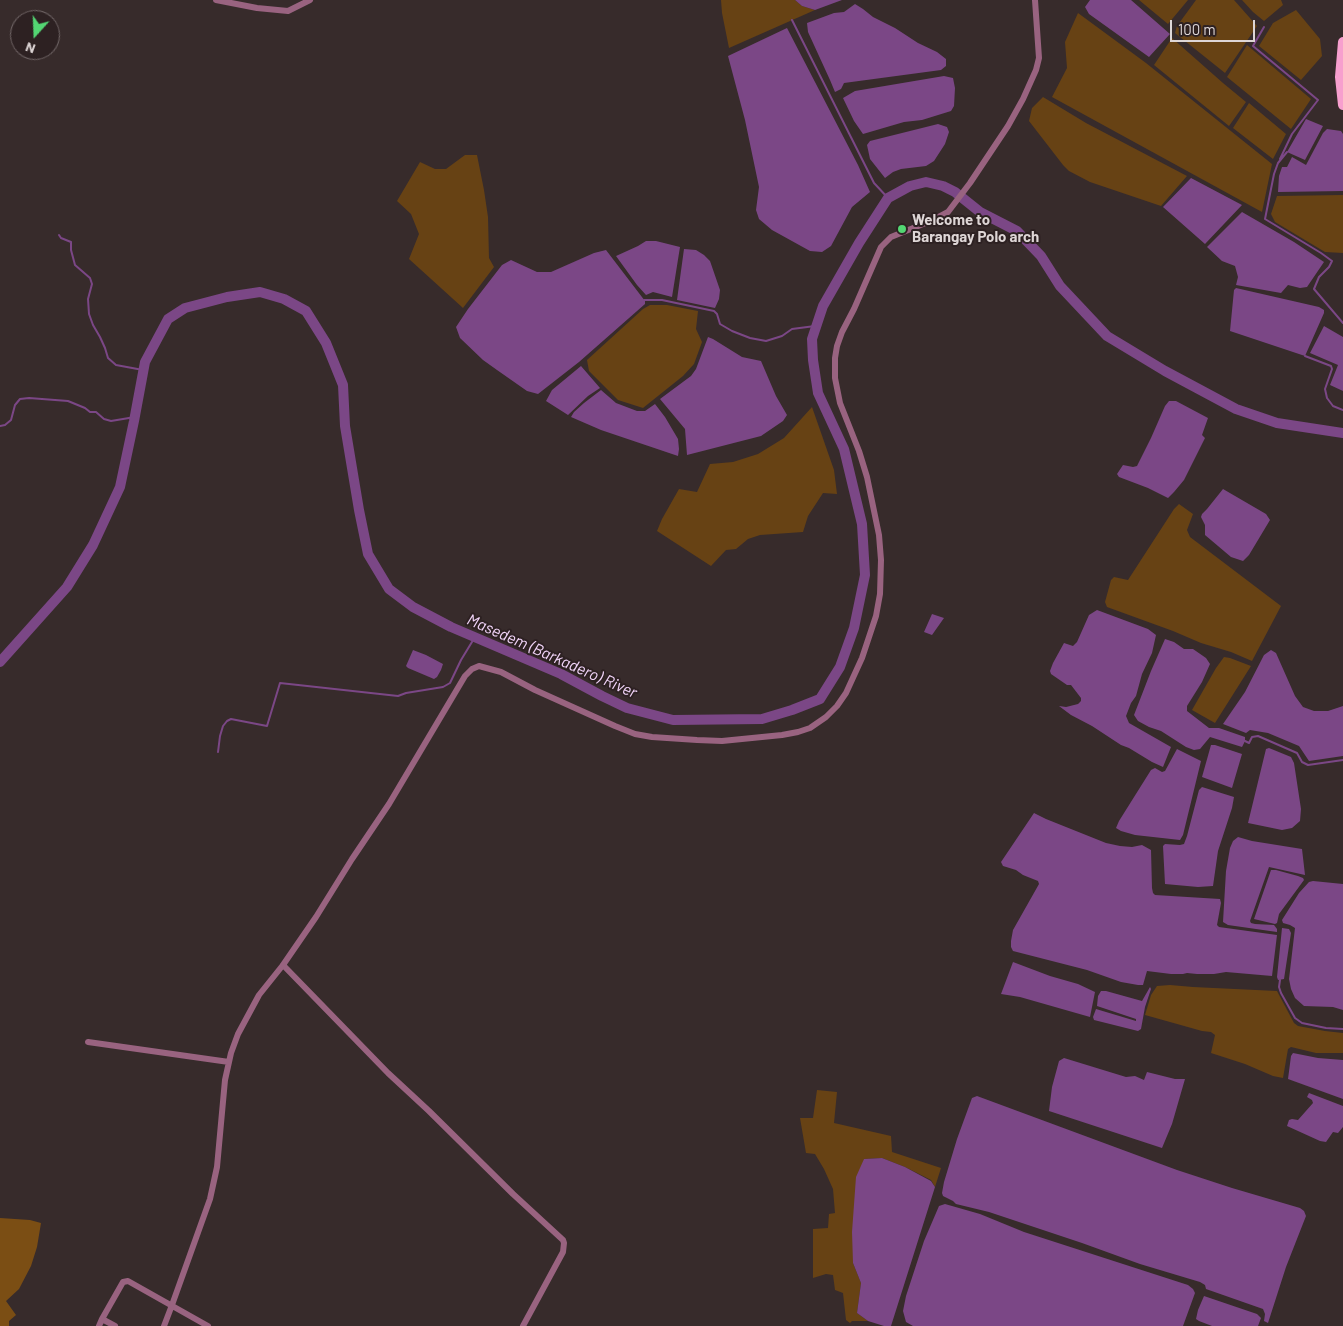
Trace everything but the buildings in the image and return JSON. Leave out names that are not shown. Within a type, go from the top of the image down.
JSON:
[{"type":"main road","points":[[1343,42],[1340,77],[1343,105]]},
{"type":"street","points":[[216,0],[257,8],[288,11],[310,0]]},
{"type":"street","points":[[164,1326],[210,1199],[217,1167],[228,1062],[238,1034],[259,995],[284,965],[304,936],[389,804],[461,683],[472,669],[479,666],[501,672],[535,690],[614,726],[635,734],[652,737],[722,741],[782,735],[810,728],[826,717],[846,693],[872,630],[880,594],[881,560],[879,535],[867,477],[840,403],[835,378],[835,358],[842,332],[881,247],[891,237],[948,212],[1008,126],[1023,99],[1036,70],[1039,58],[1034,0]]},
{"type":"street","points":[[284,965],[388,1073],[563,1240],[563,1252],[523,1326]]},
{"type":"street","points":[[88,1042],[228,1062]]},
{"type":"street","points":[[99,1326],[123,1282],[128,1281],[208,1326]]},
{"type":"street","points":[[102,1319],[115,1326]]},
{"type":"shaded area","points":[[721,0],[795,0],[802,6],[815,10],[729,48]]},
{"type":"shaded area","points":[[795,0],[842,0],[815,10],[802,6]]},
{"type":"shaded area","points":[[1090,0],[1131,0],[1170,34],[1149,57],[1089,14],[1085,7]]},
{"type":"shaded area","points":[[1139,0],[1188,0],[1168,24]]},
{"type":"shaded area","points":[[1196,0],[1234,0],[1257,26],[1225,73],[1175,33],[1177,26]]},
{"type":"shaded area","points":[[1242,0],[1281,0],[1283,5],[1264,21]]},
{"type":"shaded area","points":[[855,4],[873,17],[937,52],[946,59],[946,66],[941,70],[844,83],[841,89],[835,92],[808,32],[807,23],[834,13],[844,12]]},
{"type":"shaded area","points":[[1296,10],[1320,39],[1322,56],[1301,80],[1259,46],[1273,23]]},
{"type":"shaded area","points":[[1078,13],[1146,63],[1272,164],[1262,212],[1052,97],[1067,68],[1065,42]]},
{"type":"shaded area","points":[[787,28],[870,192],[852,207],[831,246],[822,252],[810,251],[772,230],[759,219],[756,210],[759,187],[745,120],[728,56]]},
{"type":"shaded area","points":[[1172,38],[1246,102],[1229,126],[1154,65]]},
{"type":"shaded area","points":[[1247,45],[1311,99],[1291,129],[1227,77]]},
{"type":"shaded area","points":[[944,76],[953,78],[955,88],[954,106],[951,111],[863,134],[854,121],[843,98],[855,91]]},
{"type":"shaded area","points":[[1043,97],[1086,123],[1187,176],[1161,206],[1090,182],[1069,171],[1029,121],[1032,108]]},
{"type":"shaded area","points":[[1249,103],[1286,134],[1273,159],[1233,128]]},
{"type":"shaded area","points":[[1306,119],[1323,126],[1305,160],[1287,152]]},
{"type":"shaded area","points":[[938,124],[947,127],[949,132],[945,144],[934,161],[926,166],[901,169],[885,178],[870,159],[867,145],[870,141]]},
{"type":"shaded area","points":[[1327,129],[1341,131],[1343,134],[1343,191],[1278,192],[1279,176],[1282,167],[1287,167],[1292,157],[1306,165]]},
{"type":"shaded area","points":[[465,155],[477,155],[488,217],[489,258],[494,267],[463,308],[409,259],[419,234],[411,214],[397,201],[420,162],[435,169],[446,169]]},
{"type":"shaded area","points":[[1191,178],[1242,205],[1205,244],[1163,207]]},
{"type":"shaded area","points":[[1343,195],[1343,253],[1325,252],[1275,222],[1271,214],[1277,196]]},
{"type":"shaded area","points":[[1242,212],[1324,262],[1307,287],[1300,288],[1288,285],[1281,293],[1236,285],[1238,277],[1235,266],[1222,261],[1207,247]]},
{"type":"shaded area","points":[[646,241],[656,241],[680,247],[672,297],[653,292],[646,295],[616,256]]},
{"type":"shaded area","points":[[684,249],[696,250],[710,261],[720,290],[715,308],[677,300]]},
{"type":"shaded area","points":[[606,250],[645,301],[645,304],[579,362],[538,394],[527,391],[483,360],[460,338],[456,327],[502,265],[511,260],[537,272],[551,272],[594,253]]},
{"type":"shaded area","points":[[1236,288],[1319,307],[1324,310],[1305,356],[1230,331],[1234,290]]},
{"type":"shaded area","points":[[650,305],[667,305],[698,311],[696,329],[702,342],[694,364],[683,376],[643,408],[618,400],[589,371],[587,360],[643,309]]},
{"type":"shaded area","points":[[1324,326],[1343,337],[1343,391],[1330,385],[1338,365],[1310,353]]},
{"type":"shaded area","points":[[708,337],[742,357],[761,361],[776,396],[787,415],[783,421],[761,436],[687,455],[685,429],[660,399],[691,376],[696,369]]},
{"type":"shaded area","points":[[581,366],[600,388],[588,396],[568,415],[546,401],[552,390]]},
{"type":"shaded area","points":[[601,390],[616,403],[637,411],[645,411],[655,404],[678,439],[678,456],[601,430],[571,417],[584,403]]},
{"type":"shaded area","points":[[1169,401],[1176,401],[1208,418],[1202,435],[1205,438],[1184,480],[1168,498],[1119,477],[1117,474],[1123,465],[1137,466]]},
{"type":"shaded area","points":[[812,407],[834,470],[837,494],[823,493],[808,516],[803,532],[760,535],[748,539],[736,549],[726,550],[711,566],[657,531],[679,489],[697,492],[710,464],[733,462],[758,454],[784,438]]},
{"type":"shaded area","points":[[1223,489],[1266,514],[1270,520],[1249,555],[1243,561],[1231,557],[1205,535],[1202,514]]},
{"type":"shaded area","points":[[1179,504],[1193,514],[1187,530],[1190,537],[1281,606],[1252,661],[1107,607],[1105,602],[1111,580],[1114,577],[1128,580]]},
{"type":"shaded area","points":[[1097,610],[1148,629],[1156,635],[1152,653],[1142,674],[1136,696],[1126,716],[1129,723],[1171,747],[1163,767],[1121,745],[1059,706],[1066,707],[1078,704],[1081,698],[1071,685],[1067,685],[1051,674],[1050,671],[1053,663],[1064,643],[1073,646],[1077,642],[1089,615]]},
{"type":"shaded area","points":[[932,614],[944,618],[932,635],[924,632]]},
{"type":"shaded area","points":[[1165,639],[1174,642],[1184,649],[1193,649],[1206,658],[1210,664],[1202,682],[1187,706],[1187,711],[1209,728],[1219,728],[1245,737],[1242,747],[1210,737],[1200,749],[1194,750],[1161,731],[1138,721],[1134,715]]},
{"type":"shaded area","points":[[413,650],[443,664],[437,677],[434,679],[406,666]]},
{"type":"shaded area","points":[[1271,650],[1276,653],[1295,696],[1303,707],[1314,711],[1328,711],[1343,706],[1343,756],[1309,761],[1299,746],[1268,733],[1250,730],[1246,733],[1223,724],[1245,692],[1264,655]]},
{"type":"shaded area","points":[[1224,657],[1251,666],[1215,723],[1192,710]]},
{"type":"shaded area","points":[[1211,745],[1242,754],[1232,788],[1202,777]]},
{"type":"shaded area","points":[[1269,748],[1291,757],[1294,763],[1301,809],[1300,821],[1292,828],[1282,830],[1248,823],[1266,749]]},
{"type":"shaded area","points":[[1177,749],[1201,761],[1183,835],[1180,840],[1135,835],[1116,828],[1151,770],[1155,768],[1162,772],[1165,771]]},
{"type":"shaded area","points":[[1202,787],[1234,797],[1218,851],[1213,886],[1198,887],[1165,884],[1163,846],[1165,844],[1184,844],[1199,790]]},
{"type":"shaded area","points":[[1034,813],[1106,843],[1132,847],[1142,845],[1151,850],[1152,888],[1155,895],[1220,899],[1217,925],[1219,927],[1277,935],[1272,976],[1226,972],[1214,974],[1171,974],[1147,971],[1143,985],[1138,985],[1121,982],[1087,970],[1013,951],[1011,941],[1013,930],[1039,884],[1038,881],[1016,870],[1003,866],[1001,862]]},
{"type":"shaded area","points":[[1238,837],[1302,849],[1305,875],[1269,867],[1250,921],[1255,924],[1274,925],[1277,932],[1228,925],[1223,922],[1226,871],[1230,848],[1233,841]]},
{"type":"shaded area","points":[[1271,870],[1298,876],[1304,880],[1279,914],[1275,924],[1254,919]]},
{"type":"shaded area","points":[[1309,882],[1343,884],[1343,1010],[1333,1007],[1304,1006],[1295,998],[1291,989],[1289,979],[1295,928],[1283,923],[1282,920],[1299,893]]},
{"type":"shaded area","points":[[1282,928],[1289,929],[1291,933],[1284,979],[1278,980],[1277,977]]},
{"type":"shaded area","points":[[1013,962],[1078,984],[1095,992],[1090,1017],[1020,997],[1001,994]]},
{"type":"shaded area","points":[[1170,985],[1277,991],[1294,1023],[1298,1026],[1343,1033],[1343,1053],[1316,1053],[1291,1047],[1288,1049],[1283,1078],[1211,1053],[1215,1035],[1211,1032],[1145,1015],[1151,995],[1157,986]]},
{"type":"shaded area","points":[[1150,987],[1141,1029],[1138,1031],[1094,1020],[1093,1017],[1096,1009],[1136,1021],[1136,1019],[1097,1006],[1098,996],[1101,991],[1106,991],[1142,1001]]},
{"type":"shaded area","points":[[1293,1053],[1343,1060],[1343,1099],[1288,1079]]},
{"type":"shaded area","points":[[1064,1058],[1126,1077],[1135,1076],[1144,1080],[1147,1072],[1175,1079],[1185,1079],[1172,1124],[1162,1148],[1049,1111],[1052,1087],[1059,1061]]},
{"type":"shaded area","points":[[817,1090],[837,1092],[834,1123],[891,1136],[892,1152],[941,1168],[935,1187],[931,1180],[905,1167],[882,1158],[864,1159],[853,1263],[861,1283],[857,1313],[868,1321],[852,1321],[850,1323],[846,1320],[843,1293],[835,1290],[833,1275],[826,1274],[813,1278],[813,1229],[828,1228],[829,1214],[835,1213],[833,1189],[824,1169],[815,1154],[806,1153],[800,1118],[813,1118]]},
{"type":"shaded area","points":[[1309,1093],[1343,1106],[1343,1127],[1338,1133],[1333,1132],[1326,1142],[1287,1126],[1289,1120],[1298,1120],[1313,1103],[1307,1097]]},
{"type":"shaded area","points":[[977,1096],[1177,1170],[1300,1208],[1304,1211],[1306,1216],[1286,1267],[1268,1323],[1264,1321],[1265,1314],[1263,1309],[1206,1289],[1205,1285],[1200,1282],[1140,1264],[989,1212],[956,1204],[943,1196],[944,1182],[957,1139],[972,1098]]},
{"type":"shaded area","points":[[882,1158],[905,1167],[931,1181],[935,1187],[891,1326],[868,1321],[857,1313],[861,1283],[853,1263],[852,1232],[856,1177],[864,1159]]},
{"type":"shaded area","points":[[945,1204],[980,1214],[1024,1232],[1188,1285],[1195,1293],[1183,1326],[913,1326],[906,1322],[903,1311],[906,1296],[924,1241],[939,1206]]},
{"type":"shaded area","points":[[0,1218],[30,1220],[41,1223],[37,1247],[31,1266],[19,1289],[6,1301],[16,1315],[9,1321],[9,1326],[0,1326]]},
{"type":"shaded area","points":[[1204,1296],[1257,1314],[1261,1318],[1258,1326],[1212,1326],[1199,1321],[1196,1319]]},
{"type":"waterway","points":[[792,20],[874,183],[888,198]]},
{"type":"waterway","points":[[1264,27],[1253,46],[1318,100],[1292,134],[1280,159]]},
{"type":"waterway","points":[[1287,152],[1278,163],[1274,174],[1265,219],[1332,261],[1319,277],[1314,289],[1343,323]]},
{"type":"waterway","name":"Masedem (Barkadero) River","points":[[0,662],[67,587],[93,545],[120,487],[145,362],[168,319],[185,308],[227,297],[260,292],[284,299],[306,311],[326,343],[343,385],[345,426],[368,554],[389,589],[413,607],[451,627],[561,674],[627,708],[673,720],[762,719],[792,710],[820,699],[840,667],[854,628],[865,575],[862,524],[844,449],[818,393],[812,339],[823,306],[859,243],[888,198],[910,186],[926,182],[943,186],[955,192],[980,212],[1017,231],[1041,256],[1060,286],[1107,336],[1165,371],[1236,409],[1277,423],[1343,433]]},
{"type":"waterway","points":[[59,235],[61,238],[71,242],[75,265],[90,278],[92,284],[88,299],[89,314],[108,358],[116,365],[143,370]]},
{"type":"waterway","points":[[644,300],[662,300],[714,311],[720,324],[732,331],[750,338],[766,341],[782,336],[792,329],[815,326]]},
{"type":"waterway","points":[[1305,356],[1331,366],[1332,369],[1325,389],[1327,398],[1333,406],[1343,410]]},
{"type":"waterway","points":[[0,426],[5,425],[11,420],[15,405],[20,399],[29,398],[68,401],[90,412],[96,412],[104,419],[111,421],[135,417]]},
{"type":"waterway","points":[[218,752],[220,736],[223,726],[227,721],[231,719],[267,726],[280,683],[398,696],[443,687],[450,683],[475,637]]},
{"type":"waterway","points":[[1245,741],[1249,743],[1252,737],[1258,736],[1297,753],[1302,762],[1308,765],[1343,760]]},
{"type":"waterway","points":[[1280,980],[1279,987],[1281,993],[1295,1018],[1302,1023],[1343,1029]]},
{"type":"place","name":"Welcome to Barangay Polo arch","points":[[902,229]]}]
